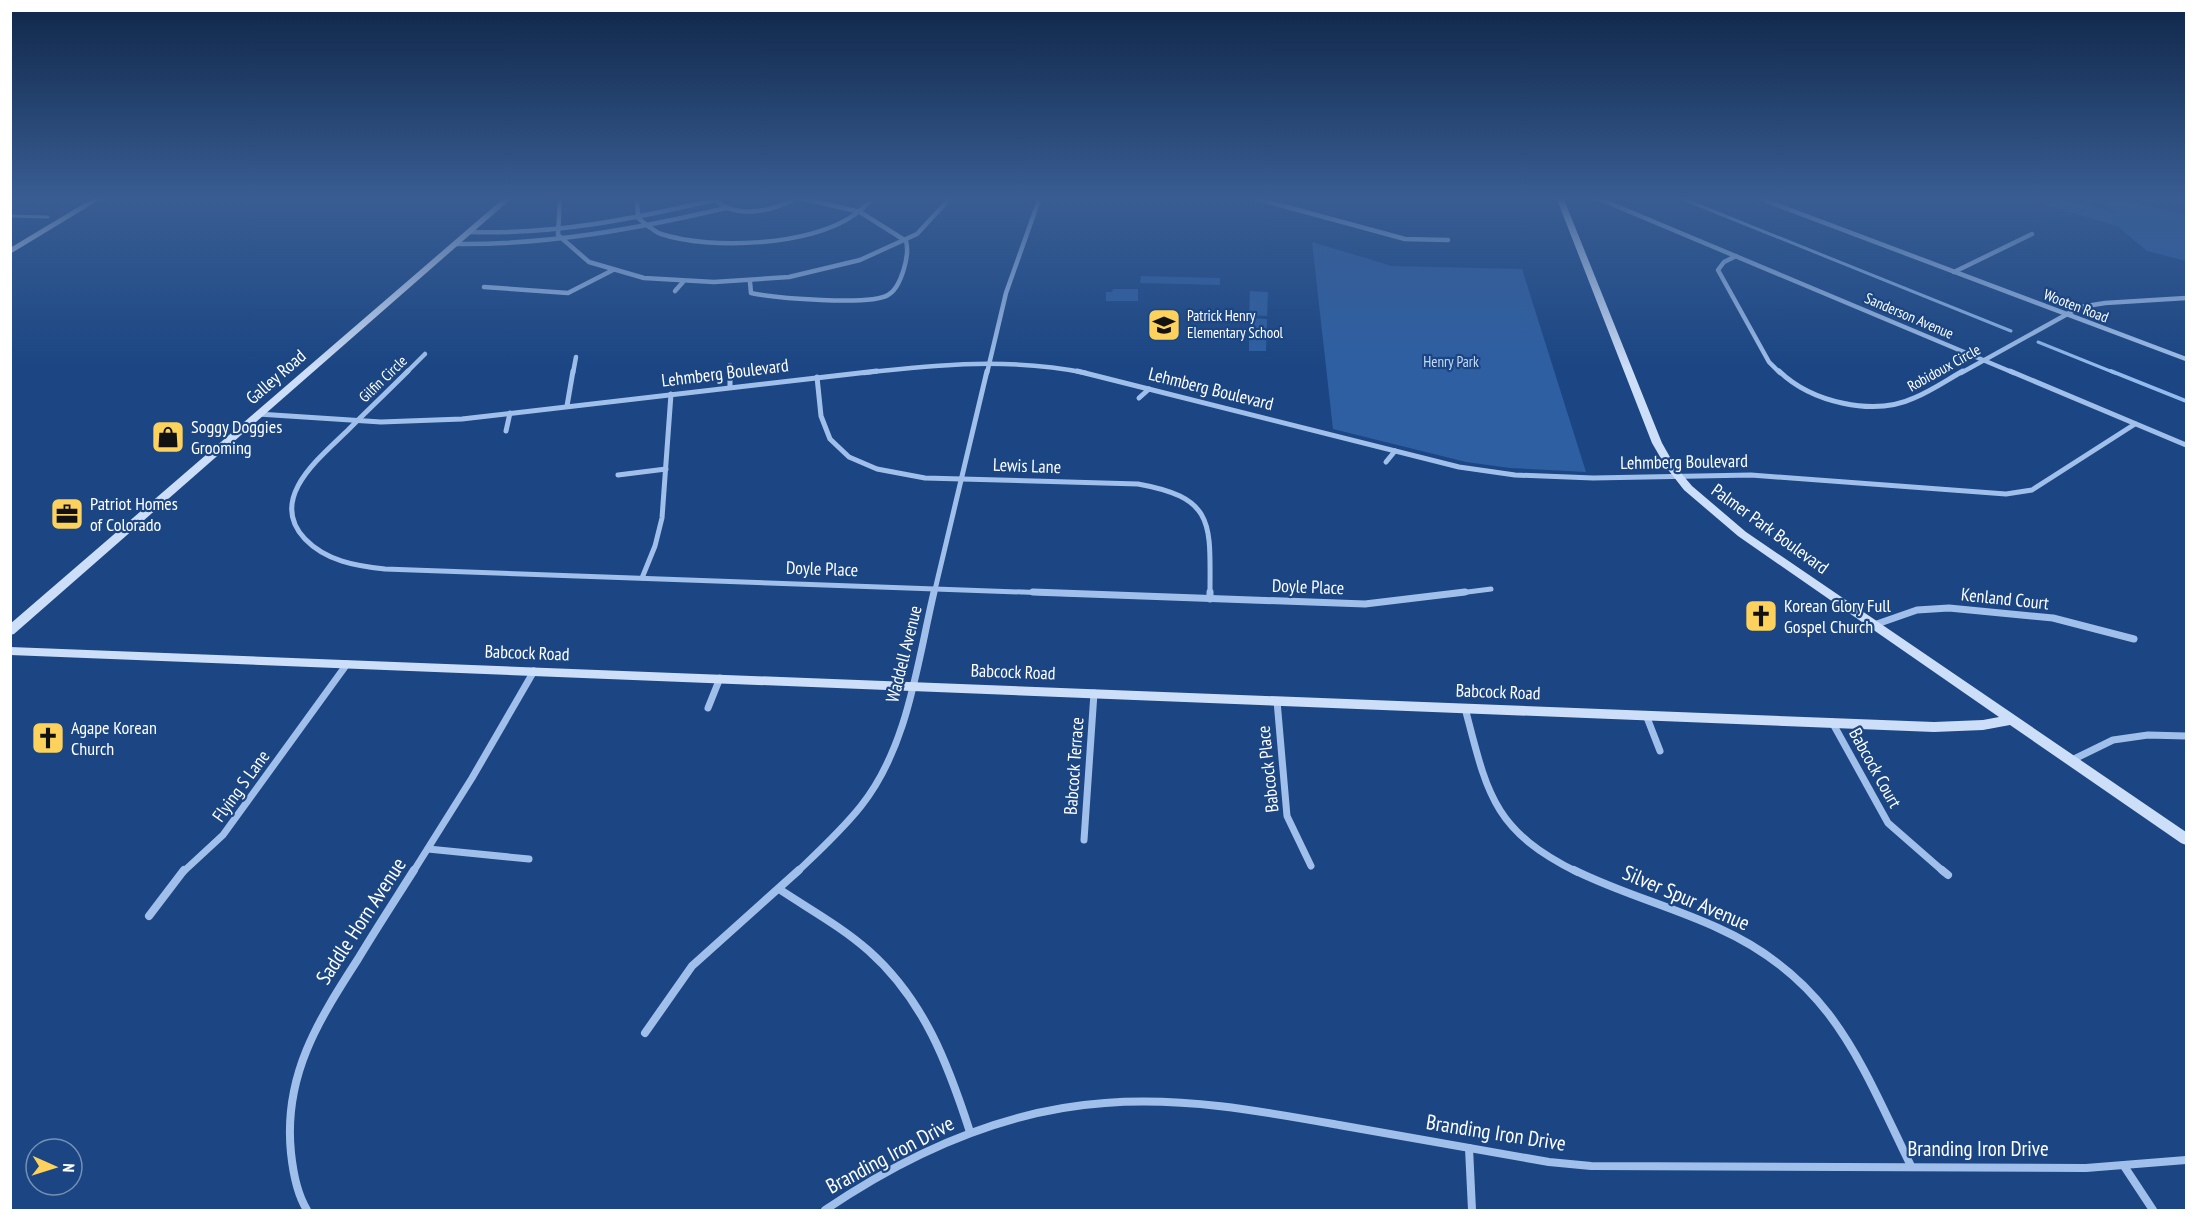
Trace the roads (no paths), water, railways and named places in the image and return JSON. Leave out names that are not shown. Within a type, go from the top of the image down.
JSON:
[{"type":"main road","name":"Galley Road","points":[[10,631],[443,254]]},
{"type":"main road","name":"Palmer Park Boulevard","points":[[1581,254],[1650,428],[1678,476],[1700,500],[1742,534],[2187,839]]},
{"type":"main road","name":"Babcock Road","points":[[10,651],[1963,726],[2013,719]]},
{"type":"street","points":[[578,254],[613,270],[646,278],[683,282],[750,282],[796,276],[875,254]]},
{"type":"street","points":[[750,282],[751,293],[762,297],[876,300],[889,295],[892,291],[909,254]]},
{"type":"street","name":"Waddell Avenue","points":[[645,1034],[692,966],[840,831],[862,805],[879,778],[900,733],[989,363],[1018,254]]},
{"type":"street","name":"Sanderson Avenue","points":[[1731,254],[2187,446]]},
{"type":"street","name":"Wooten Road","points":[[1906,254],[2064,315],[2187,359]]},
{"type":"street","points":[[1954,272],[1991,254]]},
{"type":"street","name":"Robidoux Circle","points":[[1736,256],[1724,262],[1718,270],[1768,362],[1787,379],[1814,393],[1861,405],[1903,403],[2080,307],[2096,303],[2187,298]]},
{"type":"street","points":[[484,287],[568,293],[613,270]]},
{"type":"street","points":[[675,291],[683,282]]},
{"type":"street","name":"Gilfin Circle","points":[[357,421],[425,354]]},
{"type":"street","points":[[567,406],[576,357]]},
{"type":"street","name":"Lehmberg Boulevard","points":[[258,414],[357,421],[430,421],[932,365],[989,363],[1054,367],[1149,388],[1459,467],[1515,475],[1628,478],[1743,474],[1991,494],[2021,494],[2032,490],[2135,424]]},
{"type":"street","points":[[730,365],[730,387]]},
{"type":"street","name":"Lewis Lane","points":[[817,377],[824,428],[834,444],[849,457],[893,474],[925,478],[1138,484],[1166,489],[1183,497],[1198,507],[1209,526],[1210,599]]},
{"type":"street","points":[[1139,398],[1149,388]]},
{"type":"street","points":[[642,578],[660,530],[671,394]]},
{"type":"street","points":[[506,430],[510,413]]},
{"type":"street","name":"Doyle Place","points":[[357,421],[316,460],[298,484],[292,510],[301,535],[324,554],[342,562],[385,569],[1365,604],[1491,589]]},
{"type":"street","points":[[1386,462],[1395,451]]},
{"type":"street","points":[[618,475],[666,469]]},
{"type":"street","name":"Kenland Court","points":[[1874,625],[1917,610],[1949,608],[2053,618],[2134,639]]},
{"type":"street","name":"Flying S Lane","points":[[149,916],[184,870],[217,841],[236,818],[347,664]]},
{"type":"street","name":"Saddle Horn Avenue","points":[[307,1210],[294,1175],[290,1145],[291,1114],[296,1079],[305,1050],[319,1020],[428,849],[534,671]]},
{"type":"street","points":[[708,708],[720,678]]},
{"type":"street","name":"Babcock Terrace","points":[[1084,840],[1094,693]]},
{"type":"street","name":"Babcock Place","points":[[1276,701],[1287,816],[1311,866]]},
{"type":"street","name":"Silver Spur Avenue","points":[[1466,708],[1482,775],[1490,796],[1503,816],[1521,836],[1546,855],[1572,870],[1714,926],[1738,938],[1761,952],[1809,991],[1833,1017],[1852,1048],[1911,1166]]},
{"type":"street","points":[[1646,715],[1660,751]]},
{"type":"street","name":"Babcock Court","points":[[1832,721],[1888,823],[1948,875]]},
{"type":"street","points":[[2072,760],[2120,738],[2148,735],[2187,736]]},
{"type":"street","points":[[428,849],[529,859]]},
{"type":"street","points":[[779,889],[868,951],[912,998],[948,1063],[970,1132]]},
{"type":"street","name":"Branding Iron Drive","points":[[825,1210],[898,1166],[970,1132],[1057,1108],[1144,1101],[1234,1106],[1469,1148],[1591,1166],[2124,1166],[2187,1160]]},
{"type":"street","points":[[1469,1148],[1472,1210]]},
{"type":"street","points":[[2124,1166],[2153,1210]]},
{"type":"waterway","points":[[1820,254],[2011,331]]},
{"type":"waterway","points":[[2038,342],[2115,373]]},
{"type":"waterway","points":[[2111,371],[2186,401]]},
{"type":"place","name":"Patrick Henry Elementary School","points":[[1164,325]]},
{"type":"place","name":"Soggy Doggies Grooming","points":[[168,437]]},
{"type":"place","name":"Patriot Homes of Colorado","points":[[67,514]]},
{"type":"place","name":"Korean Glory Full Gospel Church","points":[[1761,616]]},
{"type":"place","name":"Agape Korean Church","points":[[48,738]]},
{"type":"park label","name":"Henry Park","points":[[1451,362]]}]
